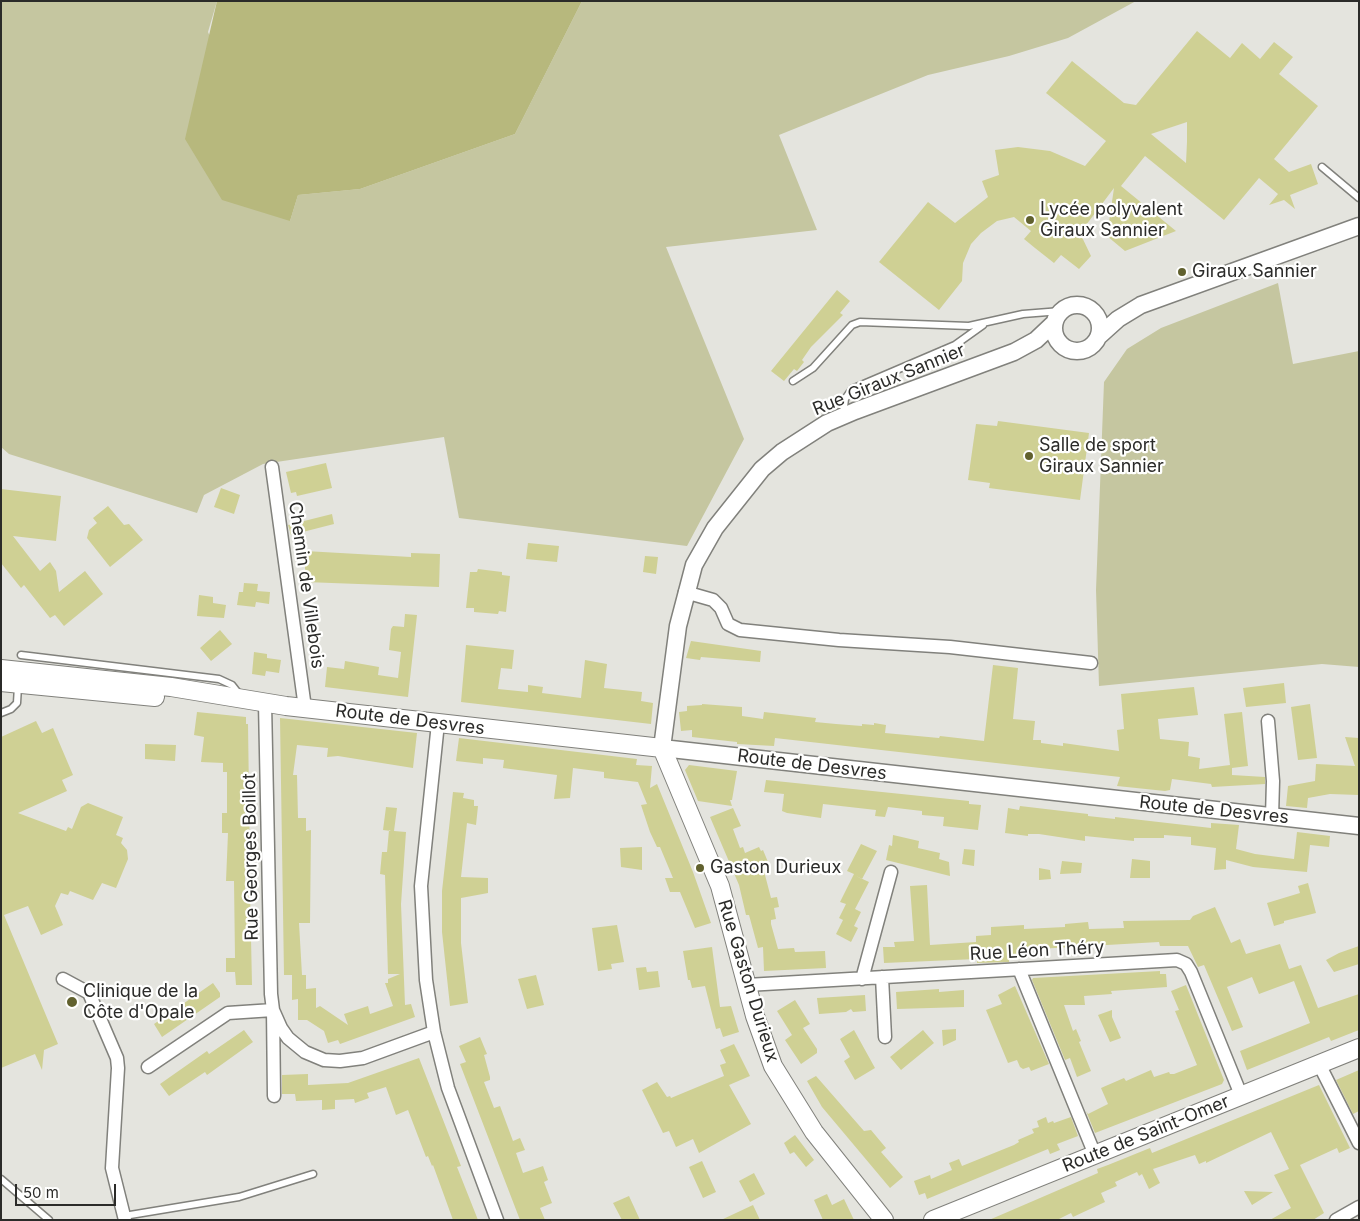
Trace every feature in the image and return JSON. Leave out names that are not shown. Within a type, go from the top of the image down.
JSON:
[{"type":"main road","name":"Route de Desvres","points":[[1,669],[135,696],[265,703]]},
{"type":"main road","name":"Route de Desvres","points":[[15,673],[171,688],[305,708],[662,748]]},
{"type":"main road","name":"Rue Gaston Durieux","points":[[662,748],[720,886],[763,1040],[783,1085],[817,1136],[884,1220]]},
{"type":"main road","name":"Route de Saint-Omer","points":[[933,1220],[1359,1048]]},
{"type":"street","points":[[1141,306],[1118,310],[1076,305],[1058,317],[1056,338],[1067,349],[1076,352],[1085,350],[1093,345],[1118,318],[1141,306],[1359,226]]},
{"type":"street","points":[[1089,308],[1099,321],[1098,338]]},
{"type":"street","name":"Rue Giraux Sannier","points":[[662,748],[672,659],[685,592],[694,565],[706,540],[752,479],[782,452],[843,416],[1014,352],[1036,340],[1058,317]]},
{"type":"street","name":"Rue Giraux Sannier","points":[[1014,352],[1037,348],[1067,349]]},
{"type":"street","name":"Chemin de Villebois","points":[[272,467],[305,708]]},
{"type":"street","points":[[685,592],[713,600],[721,608],[728,624],[740,630],[839,640],[942,646],[1090,663]]},
{"type":"street","name":"Rue Georges Boillot","points":[[265,703],[274,1096]]},
{"type":"street","points":[[1268,721],[1273,781],[1272,817]]},
{"type":"street","points":[[438,723],[421,900],[424,968],[434,1032],[456,1112],[497,1220]]},
{"type":"street","name":"Route de Desvres","points":[[662,748],[1359,826]]},
{"type":"street","points":[[862,978],[891,872]]},
{"type":"street","name":"Rue Léon Théry","points":[[747,985],[1182,961],[1191,972],[1240,1095]]},
{"type":"street","points":[[1019,969],[1095,1155]]},
{"type":"street","points":[[882,977],[885,1036]]},
{"type":"street","points":[[63,979],[89,993],[117,1058],[112,1168],[124,1218]]},
{"type":"street","points":[[148,1067],[228,1013],[273,1010]]},
{"type":"street","name":"Rue Georges Boillot","points":[[273,1010],[281,1028],[293,1043],[312,1056],[331,1061],[356,1060],[434,1032]]},
{"type":"street","points":[[1319,1064],[1359,1143]]},
{"type":"street","points":[[1336,1220],[1359,1207]]},
{"type":"lane","points":[[1322,167],[1359,198]]},
{"type":"lane","points":[[793,382],[813,368],[852,326],[860,322],[964,326],[984,324],[1023,314],[1058,317]]},
{"type":"lane","points":[[843,416],[845,399],[852,389],[955,345],[984,324]]},
{"type":"lane","points":[[1,713],[14,707],[17,703],[15,673]]},
{"type":"lane","points":[[124,1218],[239,1197],[314,1174]]},
{"type":"lane","points":[[1,1179],[49,1220]]},
{"type":"green space","points":[[1,1],[217,1],[208,32],[290,221],[298,195],[360,189],[515,134],[582,1],[1136,1],[1068,38],[1009,56],[928,75],[779,135],[817,230],[666,247],[744,439],[687,546],[459,518],[444,437],[263,464],[204,495],[197,513],[9,454],[1,447]]},
{"type":"green space","points":[[217,1],[582,1],[515,134],[360,189],[298,195],[290,221],[222,200],[185,139]]},
{"type":"green space","points":[[1278,283],[1293,364],[1359,351],[1359,667],[1322,664],[1099,686],[1096,590],[1104,382],[1127,349],[1161,328]]},
{"type":"building","points":[[1197,31],[1230,58],[1242,43],[1260,59],[1274,42],[1293,57],[1279,74],[1318,106],[1274,159],[1289,172],[1311,164],[1318,184],[1290,195],[1295,209],[1284,200],[1269,205],[1278,194],[1259,178],[1224,220],[1145,156],[1121,186],[1176,231],[1125,251],[1107,236],[1114,188],[1080,233],[1091,256],[1079,269],[1061,255],[1054,263],[1035,248],[1024,239],[1031,231],[1014,217],[997,221],[981,233],[971,244],[963,263],[962,281],[939,310],[879,262],[928,202],[955,223],[988,197],[982,181],[999,175],[995,150],[1018,147],[1050,151],[1085,166],[1106,141],[1046,93],[1072,61],[1124,103],[1136,105]],"holes":[[[1187,122],[1186,163],[1151,134]]]},
{"type":"building","points":[[837,290],[850,301],[840,313],[843,315],[811,347],[802,360],[804,362],[797,371],[794,369],[784,381],[771,371]]},
{"type":"building","name":"Salle de sport Giraux Sannier","points":[[998,421],[1089,433],[1080,500],[989,488],[990,483],[968,480],[976,424],[997,426]]},
{"type":"building","points":[[326,463],[332,488],[297,496],[296,492],[291,493],[286,472]]},
{"type":"building","points":[[221,488],[240,495],[234,514],[214,507]]},
{"type":"building","points":[[1,489],[61,496],[56,541],[13,536],[40,571],[50,562],[56,571],[59,592],[85,571],[103,594],[64,626],[55,615],[50,618],[24,585],[21,588],[1,563]]},
{"type":"building","points":[[108,506],[124,525],[129,524],[143,540],[110,567],[87,538],[89,530],[97,523],[93,518]]},
{"type":"building","points":[[332,514],[334,524],[291,535],[288,525]]},
{"type":"building","points":[[528,543],[559,546],[557,562],[526,559]]},
{"type":"building","points":[[305,551],[411,557],[411,553],[440,554],[439,587],[305,582]]},
{"type":"building","points":[[645,556],[658,557],[656,574],[643,572]]},
{"type":"building","points":[[478,569],[502,572],[502,575],[510,576],[506,612],[499,611],[498,614],[474,612],[474,608],[466,608],[470,572],[477,572]]},
{"type":"building","points":[[244,583],[258,584],[257,591],[270,592],[269,604],[256,602],[255,607],[237,605],[239,592],[243,592]]},
{"type":"building","points":[[199,595],[213,597],[213,603],[226,605],[224,618],[197,616]]},
{"type":"building","points":[[405,614],[417,615],[408,697],[325,687],[327,667],[344,669],[345,661],[379,667],[378,675],[398,678],[401,652],[389,650],[391,629],[393,626],[404,627]]},
{"type":"building","points":[[220,630],[232,644],[211,661],[200,648]]},
{"type":"building","points":[[691,641],[761,651],[760,662],[701,657],[700,660],[686,658]]},
{"type":"building","points":[[466,645],[514,650],[512,669],[501,668],[498,689],[528,692],[528,685],[543,687],[542,693],[581,698],[585,660],[607,664],[604,688],[642,692],[641,701],[653,703],[651,724],[461,702]]},
{"type":"building","points":[[254,652],[267,654],[267,658],[281,660],[279,673],[266,671],[265,676],[252,674]]},
{"type":"building","points":[[993,665],[1018,668],[1013,719],[1035,721],[1033,740],[1041,740],[1041,743],[1063,746],[1063,743],[1119,751],[1117,730],[1124,729],[1121,694],[1194,687],[1198,715],[1158,719],[1160,739],[1189,742],[1188,756],[1200,758],[1199,769],[1230,765],[1224,714],[1242,712],[1248,766],[1232,768],[1232,775],[1265,777],[1265,784],[1212,787],[1211,784],[1172,779],[1170,790],[1165,791],[1117,786],[1120,777],[775,738],[774,746],[737,744],[737,742],[692,737],[692,730],[681,731],[679,712],[687,711],[687,706],[702,704],[742,707],[742,716],[763,719],[764,712],[816,718],[815,722],[862,726],[862,724],[874,725],[874,723],[886,725],[885,733],[984,741]]},
{"type":"building","points":[[1284,683],[1286,703],[1246,707],[1243,688]]},
{"type":"building","points":[[1310,704],[1317,758],[1298,760],[1291,707]]},
{"type":"building","points":[[197,712],[246,717],[246,724],[248,724],[250,866],[245,866],[245,891],[250,891],[252,985],[236,985],[235,972],[226,972],[226,958],[235,958],[234,881],[226,881],[228,833],[222,833],[222,813],[227,813],[227,772],[223,772],[223,763],[201,762],[204,737],[194,735]]},
{"type":"building","points":[[280,718],[417,733],[413,768],[338,756],[327,757],[328,748],[297,745],[293,775],[297,775],[298,818],[306,818],[306,831],[311,830],[310,923],[299,923],[302,975],[306,975],[306,989],[316,988],[316,1008],[320,1006],[348,1025],[344,1014],[368,1006],[370,1014],[393,1006],[385,983],[388,983],[388,979],[400,974],[388,974],[385,875],[380,874],[382,852],[387,852],[389,831],[383,830],[386,807],[397,808],[394,831],[406,832],[401,904],[405,1005],[411,1004],[415,1017],[340,1044],[338,1040],[328,1043],[324,1031],[307,1020],[298,1020],[298,999],[292,1000],[292,975],[284,975]]},
{"type":"building","name":"Clinique de la Côte d'Opale","points":[[36,721],[42,733],[53,728],[73,775],[62,780],[67,791],[18,813],[66,831],[68,827],[72,829],[81,807],[88,803],[123,817],[116,835],[123,838],[121,843],[127,850],[128,859],[116,888],[102,883],[93,900],[70,891],[68,895],[61,893],[55,906],[63,925],[41,935],[28,906],[4,915],[58,1044],[44,1050],[42,1070],[35,1054],[1,1068],[1,737]]},
{"type":"building","points":[[1345,737],[1359,738],[1359,795],[1330,794],[1308,798],[1307,808],[1286,806],[1288,786],[1315,781],[1316,764],[1355,766]]},
{"type":"building","points":[[459,738],[637,759],[636,765],[652,766],[650,788],[657,784],[693,872],[711,923],[695,928],[680,892],[670,892],[665,878],[673,878],[660,847],[657,847],[650,832],[641,805],[647,804],[638,782],[604,778],[604,772],[573,768],[570,798],[554,799],[557,775],[503,768],[504,760],[483,758],[483,764],[456,761]]},
{"type":"building","points":[[145,744],[176,745],[175,761],[145,759]]},
{"type":"building","points":[[689,765],[737,771],[732,800],[730,800],[732,806],[698,801],[685,770]]},
{"type":"building","points":[[766,780],[969,801],[969,804],[981,805],[978,830],[943,826],[944,817],[922,815],[922,811],[888,807],[885,817],[875,816],[876,810],[823,804],[821,818],[787,813],[782,811],[784,794],[764,792]]},
{"type":"building","points":[[453,792],[464,793],[463,798],[474,800],[474,806],[478,806],[476,825],[467,823],[461,877],[488,878],[488,893],[461,898],[461,943],[468,1003],[450,1006],[442,932],[442,891]]},
{"type":"building","points":[[1020,806],[1088,814],[1088,816],[1115,819],[1115,817],[1211,828],[1211,823],[1239,825],[1236,849],[1255,854],[1294,859],[1297,832],[1330,836],[1329,847],[1310,845],[1307,872],[1253,867],[1226,860],[1226,869],[1214,870],[1216,848],[1191,845],[1191,837],[1164,835],[1164,838],[1134,838],[1134,841],[1085,836],[1085,841],[1039,834],[1028,834],[1028,836],[1005,833],[1008,808],[1019,810]]},
{"type":"building","points":[[733,808],[741,826],[733,829],[740,848],[743,847],[745,853],[759,847],[761,851],[763,850],[768,862],[764,864],[765,875],[771,898],[777,897],[779,907],[774,908],[776,919],[771,920],[778,949],[794,948],[795,952],[825,951],[826,968],[764,971],[763,947],[758,948],[749,915],[746,915],[739,885],[710,817]]},
{"type":"building","points":[[893,835],[919,841],[918,848],[940,853],[939,859],[949,862],[950,876],[886,860],[889,845],[892,846]]},
{"type":"building","points":[[861,844],[877,851],[862,879],[869,882],[855,909],[861,912],[854,926],[858,928],[851,942],[836,934],[843,920],[839,918],[846,904],[840,902],[854,874],[847,871]]},
{"type":"building","points":[[642,847],[642,870],[621,867],[620,848]]},
{"type":"building","points":[[964,849],[975,850],[974,866],[962,864]]},
{"type":"building","points":[[1132,859],[1150,861],[1150,878],[1130,878]]},
{"type":"building","points":[[1062,861],[1082,863],[1081,873],[1060,874]]},
{"type":"building","points":[[1039,868],[1050,870],[1051,879],[1039,880]]},
{"type":"building","points":[[1308,883],[1316,913],[1284,921],[1284,923],[1274,926],[1267,903],[1300,893],[1298,886]]},
{"type":"building","points":[[927,885],[930,945],[976,942],[976,936],[991,935],[991,927],[1024,925],[1024,929],[1065,927],[1065,924],[1088,922],[1089,929],[1124,928],[1123,921],[1190,920],[1193,916],[1215,907],[1231,943],[1240,939],[1246,954],[1280,944],[1289,969],[1301,965],[1318,1008],[1359,994],[1359,1030],[1331,1041],[1329,1037],[1247,1070],[1240,1051],[1310,1023],[1294,981],[1259,994],[1252,977],[1227,987],[1243,1027],[1232,1031],[1204,965],[1198,967],[1188,946],[1160,946],[1159,942],[1020,950],[1021,954],[1009,955],[1009,962],[977,963],[977,959],[884,963],[883,947],[895,947],[894,942],[914,941],[910,886]]},
{"type":"building","points":[[617,925],[624,962],[611,964],[612,969],[598,971],[592,928]]},
{"type":"building","points":[[1359,946],[1359,964],[1334,972],[1326,960]]},
{"type":"building","points":[[712,947],[720,1007],[731,1006],[739,1032],[723,1037],[720,1028],[716,1029],[705,986],[692,988],[690,980],[688,980],[683,951]]},
{"type":"building","points":[[646,967],[647,972],[658,971],[660,987],[639,990],[636,968]]},
{"type":"building","points":[[1160,971],[1160,974],[1166,974],[1167,987],[1111,991],[1112,994],[1084,996],[1085,1005],[1064,1005],[1073,1031],[1076,1029],[1081,1041],[1079,1042],[1091,1071],[1077,1077],[1070,1058],[1065,1060],[1032,980],[1033,978]]},
{"type":"building","points":[[536,975],[544,1005],[527,1009],[518,979]]},
{"type":"building","points":[[213,983],[220,993],[220,997],[162,1037],[154,1024]]},
{"type":"building","points":[[1186,985],[1224,1080],[1222,1084],[1095,1133],[1086,1111],[1088,1114],[1108,1104],[1101,1088],[1124,1078],[1126,1081],[1151,1070],[1154,1077],[1169,1072],[1174,1074],[1197,1065],[1175,1011],[1179,1010],[1171,991]]},
{"type":"building","points":[[1015,986],[1049,1064],[1031,1071],[1029,1067],[1023,1069],[1020,1067],[1017,1060],[1008,1063],[986,1010],[1002,1004],[998,995]]},
{"type":"building","points":[[939,989],[939,992],[964,990],[964,1007],[897,1009],[896,992]]},
{"type":"building","points":[[865,995],[866,1011],[853,1012],[851,1009],[846,1012],[819,1014],[817,998]]},
{"type":"building","points":[[795,1000],[810,1024],[803,1028],[817,1049],[817,1053],[801,1064],[785,1040],[792,1035],[777,1011]]},
{"type":"building","points":[[1112,1010],[1112,1017],[1121,1038],[1110,1042],[1098,1015]]},
{"type":"building","points":[[956,1029],[956,1040],[943,1046],[942,1030]]},
{"type":"building","points":[[244,1030],[253,1042],[207,1075],[205,1072],[169,1096],[160,1084],[207,1051],[209,1054]]},
{"type":"building","points":[[854,1030],[875,1068],[855,1080],[844,1061],[850,1057],[840,1039]]},
{"type":"building","points":[[923,1030],[934,1043],[901,1070],[890,1057]]},
{"type":"building","points":[[480,1037],[487,1054],[484,1055],[490,1077],[490,1080],[484,1082],[494,1108],[500,1106],[513,1141],[520,1138],[525,1150],[516,1153],[523,1173],[543,1166],[548,1180],[544,1182],[552,1203],[540,1208],[545,1220],[520,1220],[460,1064],[466,1062],[459,1046]]},
{"type":"building","points":[[734,1044],[750,1076],[729,1085],[751,1124],[699,1153],[693,1139],[676,1147],[669,1131],[663,1133],[642,1090],[657,1082],[667,1097],[670,1096],[671,1098],[724,1076],[720,1065],[726,1063],[720,1050]]},
{"type":"building","points":[[419,1058],[461,1166],[457,1167],[478,1220],[453,1220],[433,1165],[428,1156],[426,1157],[408,1110],[396,1115],[386,1087],[367,1093],[369,1098],[355,1103],[354,1099],[335,1100],[335,1109],[322,1110],[322,1100],[296,1101],[295,1094],[282,1094],[282,1075],[308,1074],[308,1085],[348,1083]]},
{"type":"building","points":[[1359,1070],[1359,1111],[1353,1114],[1336,1080]]},
{"type":"building","points":[[816,1076],[864,1131],[871,1130],[886,1148],[881,1152],[903,1177],[890,1188],[822,1107],[807,1081]]},
{"type":"building","points":[[1319,1085],[1350,1148],[1339,1153],[1337,1148],[1300,1165],[1324,1213],[1313,1220],[1270,1220],[1291,1208],[1274,1175],[1289,1169],[1271,1132],[1206,1163],[1206,1161],[1199,1164],[1195,1155],[1153,1169],[1160,1183],[1149,1189],[1142,1174],[1139,1176],[1137,1172],[1115,1182],[1117,1186],[1101,1193],[1105,1202],[1073,1217],[1071,1213],[1057,1220],[989,1220],[1098,1173],[1097,1169],[1150,1148],[1152,1153]]},
{"type":"building","points":[[1046,1117],[1048,1123],[1053,1121],[1054,1123],[1071,1117],[1078,1136],[1057,1144],[1060,1150],[1050,1154],[1048,1149],[927,1199],[925,1193],[919,1195],[914,1181],[930,1175],[931,1179],[952,1170],[949,1163],[959,1159],[962,1166],[1014,1145],[1019,1142],[1018,1140],[1034,1133],[1032,1129],[1039,1127],[1037,1121]]},
{"type":"building","points":[[795,1135],[814,1160],[806,1167],[794,1152],[790,1154],[784,1143]]},
{"type":"building","points":[[702,1161],[716,1192],[703,1198],[689,1167]]},
{"type":"building","points":[[754,1173],[765,1194],[750,1202],[739,1181]]},
{"type":"building","points":[[1244,1191],[1273,1192],[1252,1205]]},
{"type":"building","points":[[827,1194],[832,1205],[844,1199],[854,1220],[823,1220],[814,1200]]},
{"type":"building","points":[[629,1196],[640,1220],[622,1220],[613,1203]]},
{"type":"building","points":[[753,1205],[760,1220],[721,1220]]},
{"type":"place","name":"Lycée polyvalent Giraux Sannier","points":[[1030,220]]},
{"type":"place","name":"Giraux Sannier","points":[[1182,272]]},
{"type":"place","name":"Salle de sport Giraux Sannier","points":[[1029,456]]},
{"type":"place","name":"Gaston Durieux","points":[[700,868]]},
{"type":"place","name":"Clinique de la Côte d'Opale","points":[[72,1002]]}]
